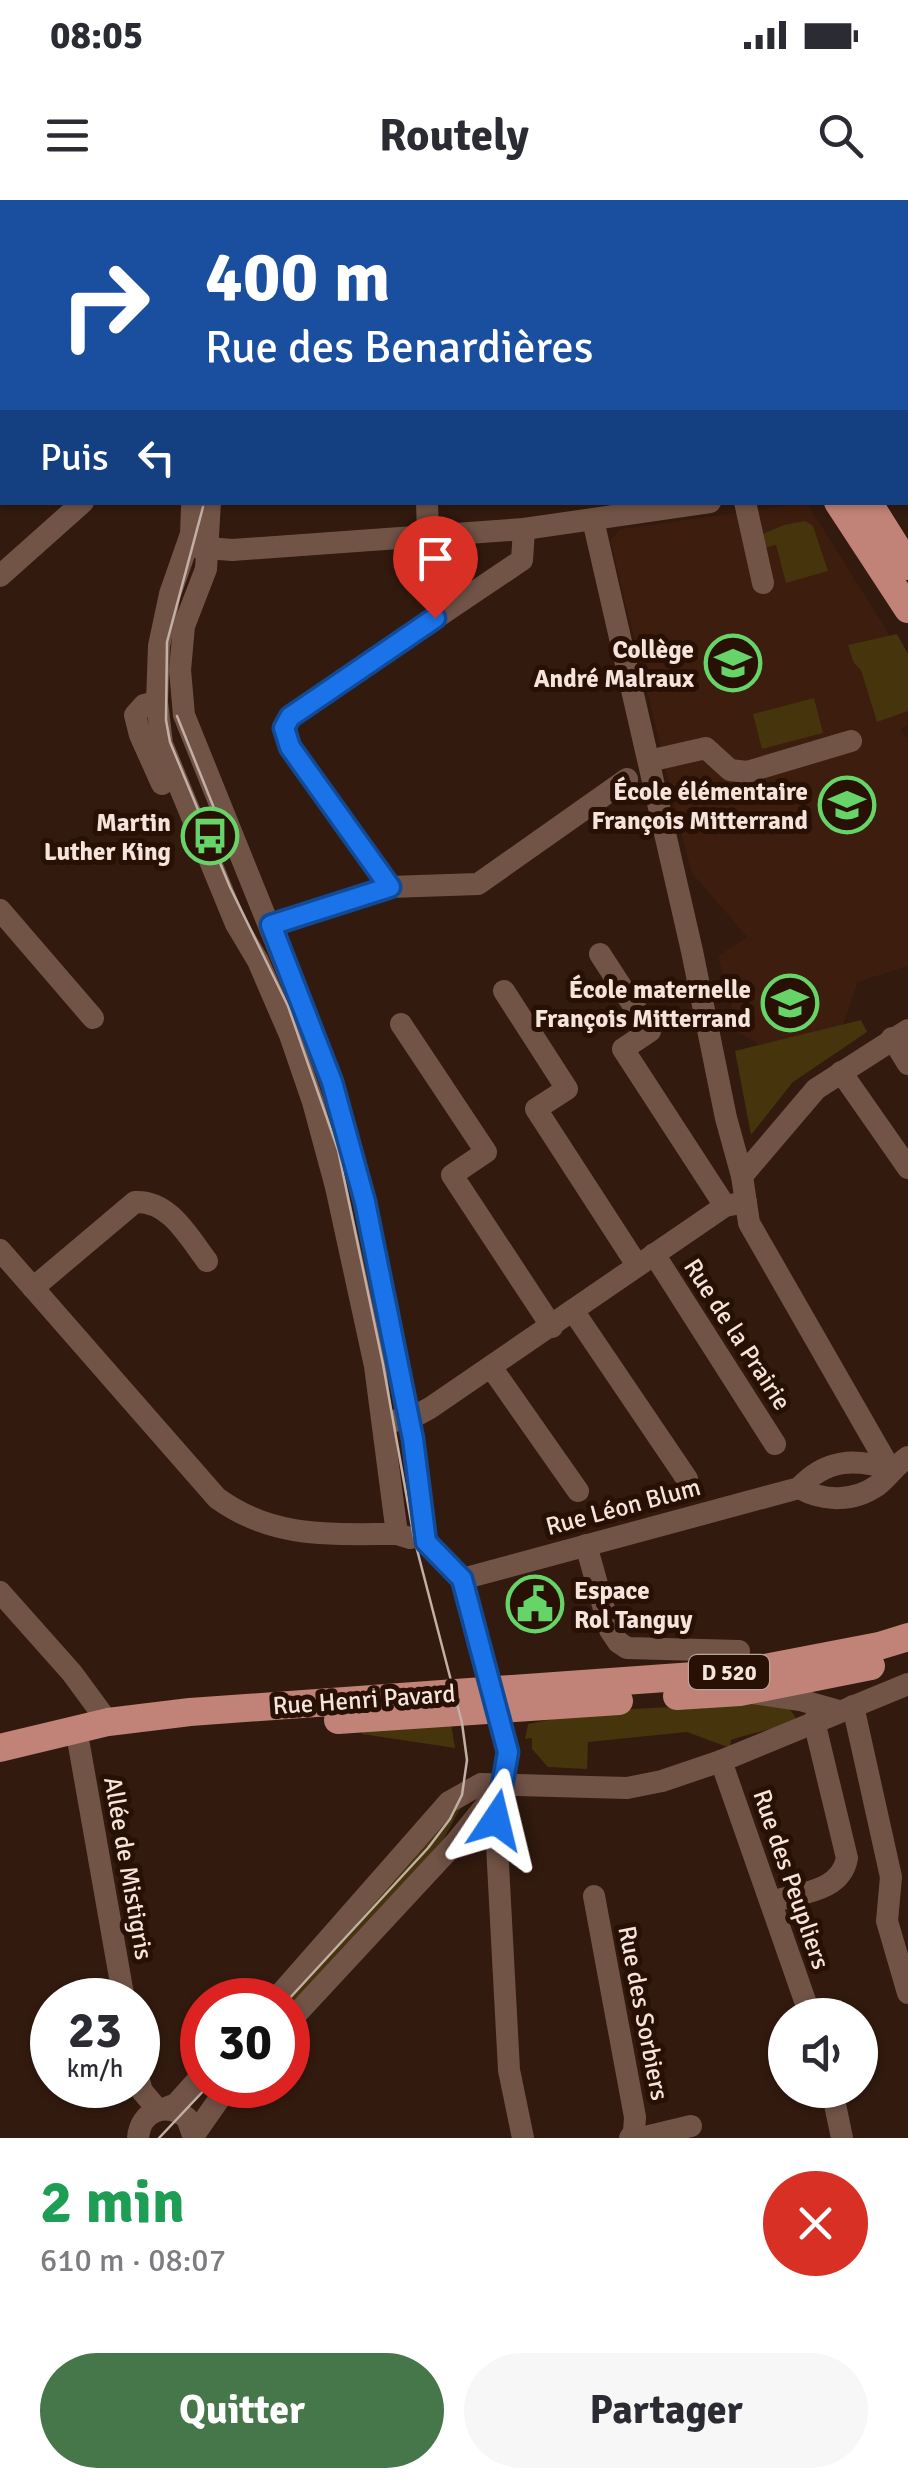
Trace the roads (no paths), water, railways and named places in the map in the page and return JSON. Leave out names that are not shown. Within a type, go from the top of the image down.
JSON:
[{"type":"main road","points":[[852,505],[908,566]]},
{"type":"main road","points":[[852,505],[908,609]]},
{"type":"main road","name":"Rue Henri Pavard","points":[[0,1765],[136,1735],[550,1696],[759,1669],[908,1637]]},
{"type":"main road","name":"Rue Henri Pavard","points":[[550,1696],[740,1692],[908,1656]]},
{"type":"main road","name":"Rue Henri Pavard","points":[[0,1748],[108,1722],[190,1712],[424,1706]]},
{"type":"street","points":[[0,576],[80,505]]},
{"type":"street","points":[[427,505],[428,535]]},
{"type":"street","points":[[199,517],[232,550],[524,530],[600,514],[682,505]]},
{"type":"street","points":[[747,505],[764,583]]},
{"type":"street","points":[[852,505],[908,580]]},
{"type":"street","points":[[600,514],[649,761],[742,1176],[736,1204]]},
{"type":"street","points":[[199,517],[163,622],[160,733],[236,924],[258,961],[290,1034],[314,1102],[374,1366],[398,1534]]},
{"type":"street","points":[[199,517],[206,569],[184,626],[180,696],[197,748],[314,1034],[343,1120],[365,1202],[407,1418],[426,1542]]},
{"type":"street","points":[[390,887],[290,747],[284,728],[290,717],[522,560],[524,530]]},
{"type":"street","points":[[649,761],[706,748],[730,770],[747,772],[851,741]]},
{"type":"street","points":[[271,925],[390,887],[478,884],[627,779]]},
{"type":"street","points":[[2,917],[93,1018]]},
{"type":"street","points":[[600,954],[650,1030],[622,1049],[749,1223],[899,1463]]},
{"type":"street","name":"Rue de la Prairie","points":[[504,991],[567,1089],[536,1110],[776,1444]]},
{"type":"street","points":[[400,1024],[486,1152],[452,1175],[552,1326]]},
{"type":"street","points":[[742,1176],[816,1089],[900,1034],[908,1064]]},
{"type":"street","points":[[841,1072],[908,1168]]},
{"type":"street","points":[[33,1288],[134,1202],[157,1204],[166,1210],[207,1261]]},
{"type":"street","name":"Rue de la Prairie","points":[[380,1424],[430,1408],[646,1260],[736,1204]]},
{"type":"street","points":[[0,1250],[217,1498],[239,1514],[259,1523],[302,1532],[398,1534],[426,1542],[462,1579],[508,1752],[496,1820],[509,2070],[523,2138]]},
{"type":"street","points":[[574,1312],[687,1478]]},
{"type":"street","points":[[491,1367],[578,1492]]},
{"type":"street","name":"Rue Léon Blum","points":[[462,1579],[799,1488],[819,1469],[834,1463],[899,1463]]},
{"type":"street","name":"Rue Léon Blum","points":[[799,1488],[813,1496],[846,1498],[881,1483],[899,1463]]},
{"type":"street","points":[[586,1545],[610,1630],[618,1642],[628,1648],[740,1650]]},
{"type":"street","points":[[0,1592],[72,1673],[108,1722]]},
{"type":"street","points":[[294,1978],[449,1802],[481,1784],[626,1788],[662,1780],[721,1761],[908,1684]]},
{"type":"street","points":[[740,1692],[846,1709]]},
{"type":"street","points":[[771,1902],[836,1883],[847,1858],[807,1724],[793,1699]]},
{"type":"street","points":[[846,1709],[891,1877],[887,1922],[908,1993]]},
{"type":"street","name":"Allée de Mistigris","points":[[79,1746],[120,1978]]},
{"type":"street","name":"Rue des Peupliers","points":[[721,1761],[804,1998]]},
{"type":"street","points":[[310,1998],[456,1842],[502,1785]]},
{"type":"street","points":[[456,1842],[473,1844],[498,1857]]},
{"type":"street","name":"Rue des Sorbiers","points":[[594,1896],[636,2118],[630,2138]]},
{"type":"street","points":[[146,2125],[180,2100]]},
{"type":"street","points":[[146,2125],[172,2109],[198,2129],[213,2108]]},
{"type":"street","points":[[836,2108],[842,2138]]},
{"type":"street","name":"Rue des Sorbiers","points":[[641,2138],[691,2126]]},
{"type":"tram line","points":[[203,507],[167,642],[166,720],[170,742],[230,887],[288,1006],[338,1150],[383,1364],[414,1538],[462,1723],[467,1760],[462,1795],[450,1819],[308,1978]]},
{"type":"tram line","points":[[177,716],[220,823]]},
{"type":"tram line","points":[[159,2138],[187,2108]]},
{"type":"place","name":"Collège André Malraux","points":[[733,663]]},
{"type":"place","name":"École élémentaire François Mitterrand","points":[[847,805]]},
{"type":"place","name":"Martin Luther King","points":[[210,836]]},
{"type":"place","name":"École maternelle François Mitterrand","points":[[790,1003]]},
{"type":"place","name":"Espace Rol Tanguy","points":[[535,1604]]}]
